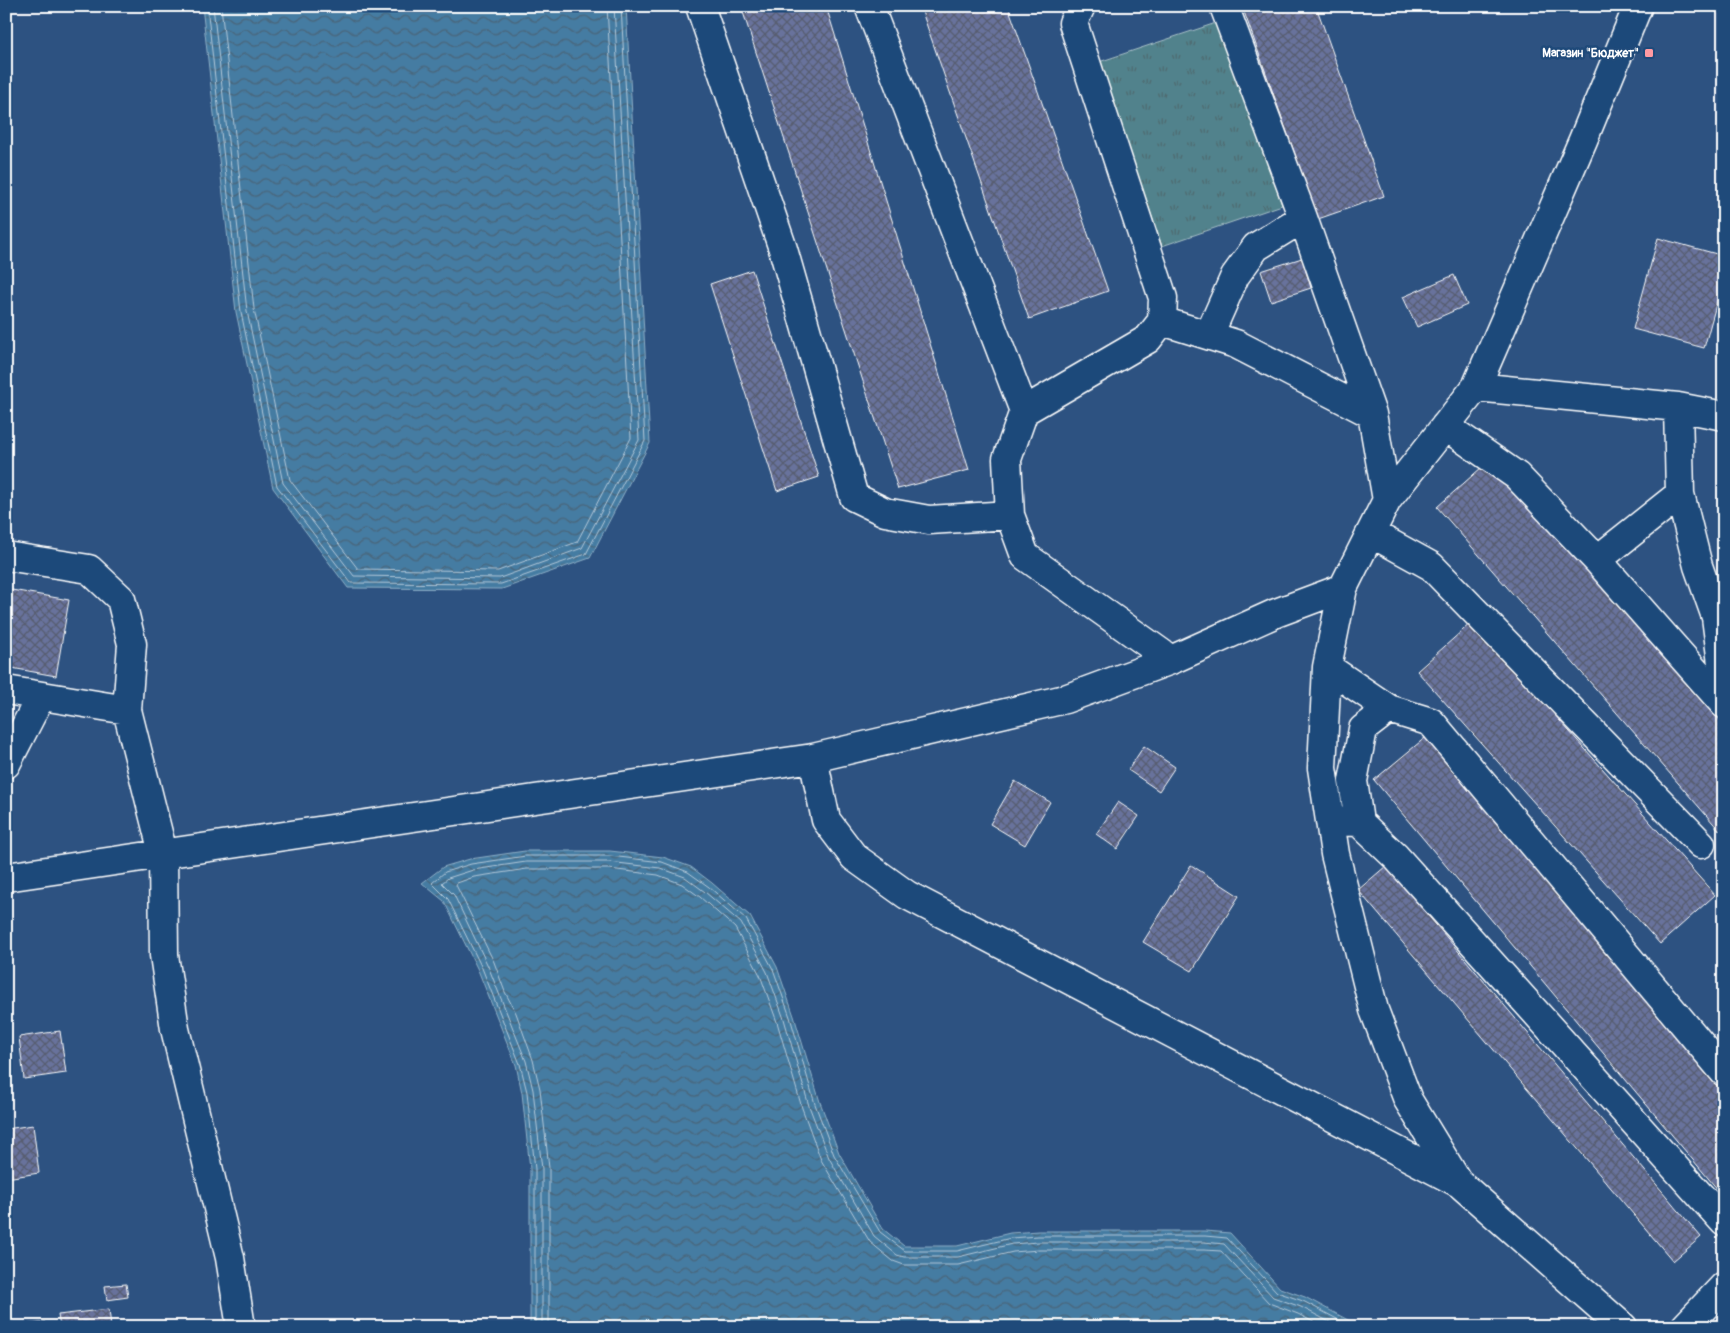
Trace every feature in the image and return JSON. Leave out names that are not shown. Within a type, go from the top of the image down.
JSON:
[{"type":"street","points":[[700,6],[783,249],[854,497],[885,512],[929,520],[1010,515]]},
{"type":"street","points":[[869,6],[1024,411]]},
{"type":"street","points":[[1081,6],[1073,23],[1163,298],[1162,321],[1148,339],[1024,411],[1007,459],[1010,515],[1025,556],[1171,660]]},
{"type":"street","points":[[1224,6],[1303,218],[1372,414],[1387,500]]},
{"type":"street","points":[[1458,1182],[1408,1100],[1374,1010],[1335,854],[1322,768],[1327,667],[1343,588],[1387,500],[1476,387],[1583,140],[1638,6]]},
{"type":"street","points":[[1209,334],[1235,276],[1256,247],[1303,218]]},
{"type":"street","points":[[1162,321],[1209,334],[1236,344],[1372,414]]},
{"type":"street","points":[[1476,387],[1678,407],[1724,416]]},
{"type":"street","points":[[1678,407],[1680,494],[1698,566],[1716,617],[1724,679]]},
{"type":"street","points":[[1445,426],[1517,476],[1597,560],[1724,704]]},
{"type":"street","points":[[1597,560],[1680,494]]},
{"type":"street","points":[[1371,533],[1431,566],[1701,844]]},
{"type":"street","points":[[6,556],[89,569],[121,599],[132,644],[127,710],[163,853],[164,955],[175,1029],[230,1258],[241,1327]]},
{"type":"street","points":[[6,877],[813,758],[1065,699],[1171,660],[1276,613],[1343,588]]},
{"type":"street","points":[[1327,667],[1389,709],[1431,722],[1724,1072]]},
{"type":"street","points":[[6,690],[127,710]]},
{"type":"street","points":[[6,764],[41,696]]},
{"type":"street","points":[[1389,709],[1363,729],[1353,781],[1359,822],[1396,857],[1724,1222]]},
{"type":"street","points":[[813,758],[826,820],[854,857],[907,895],[1458,1182],[1623,1327]]},
{"type":"street","points":[[1330,821],[1359,822]]},
{"type":"street","points":[[1685,1327],[1724,1286]]},
{"type":"shaded area","points":[[1724,886],[1724,1030],[1718,1022]]},
{"type":"green space","points":[[1219,22],[1282,205],[1162,246],[1099,62]]},
{"type":"water","points":[[202,6],[626,6],[650,443],[590,558],[502,589],[348,588],[273,488],[236,312]]},
{"type":"water","points":[[525,851],[610,851],[663,857],[691,867],[750,916],[777,967],[820,1102],[839,1153],[883,1229],[904,1246],[957,1246],[1010,1233],[1038,1231],[1205,1231],[1230,1233],[1280,1288],[1305,1297],[1361,1327],[530,1327],[530,1169],[522,1093],[516,1065],[478,970],[444,901],[422,883],[443,867],[470,859]]},
{"type":"building","points":[[741,6],[826,6],[969,470],[898,489]]},
{"type":"building","points":[[920,6],[1008,6],[1108,291],[1029,319]]},
{"type":"building","points":[[1242,6],[1316,6],[1384,196],[1318,219]]},
{"type":"building","points":[[1658,238],[1724,256],[1724,276],[1704,348],[1633,329]]},
{"type":"building","points":[[1302,258],[1311,288],[1271,301],[1261,271]]},
{"type":"building","points":[[752,270],[819,477],[777,491],[710,284]]},
{"type":"building","points":[[1454,275],[1467,305],[1417,327],[1403,297]]},
{"type":"building","points":[[1491,459],[1724,725],[1724,828],[1720,831],[1437,507]]},
{"type":"building","points":[[6,589],[69,600],[56,676],[6,667]]},
{"type":"building","points":[[1472,622],[1715,895],[1660,944],[1417,671]]},
{"type":"building","points":[[1426,737],[1724,1093],[1724,1197],[1374,780]]},
{"type":"building","points":[[1144,746],[1175,767],[1159,791],[1128,770]]},
{"type":"building","points":[[1015,781],[1050,802],[1025,845],[990,824]]},
{"type":"building","points":[[1118,802],[1139,816],[1117,849],[1096,834]]},
{"type":"building","points":[[1191,865],[1239,896],[1192,971],[1143,942]]},
{"type":"building","points":[[1386,866],[1701,1237],[1673,1261],[1358,890]]},
{"type":"building","points":[[60,1031],[66,1073],[24,1079],[19,1037]]},
{"type":"building","points":[[33,1125],[39,1173],[6,1178],[6,1129]]},
{"type":"building","points":[[126,1284],[128,1297],[107,1300],[105,1286]]},
{"type":"building","points":[[109,1309],[111,1327],[60,1327],[58,1315]]},
{"type":"building","points":[[45,1322],[45,1327],[9,1327]]},
{"type":"place","name":"Магазин \"Бюджет\"","points":[[1649,53]]}]
